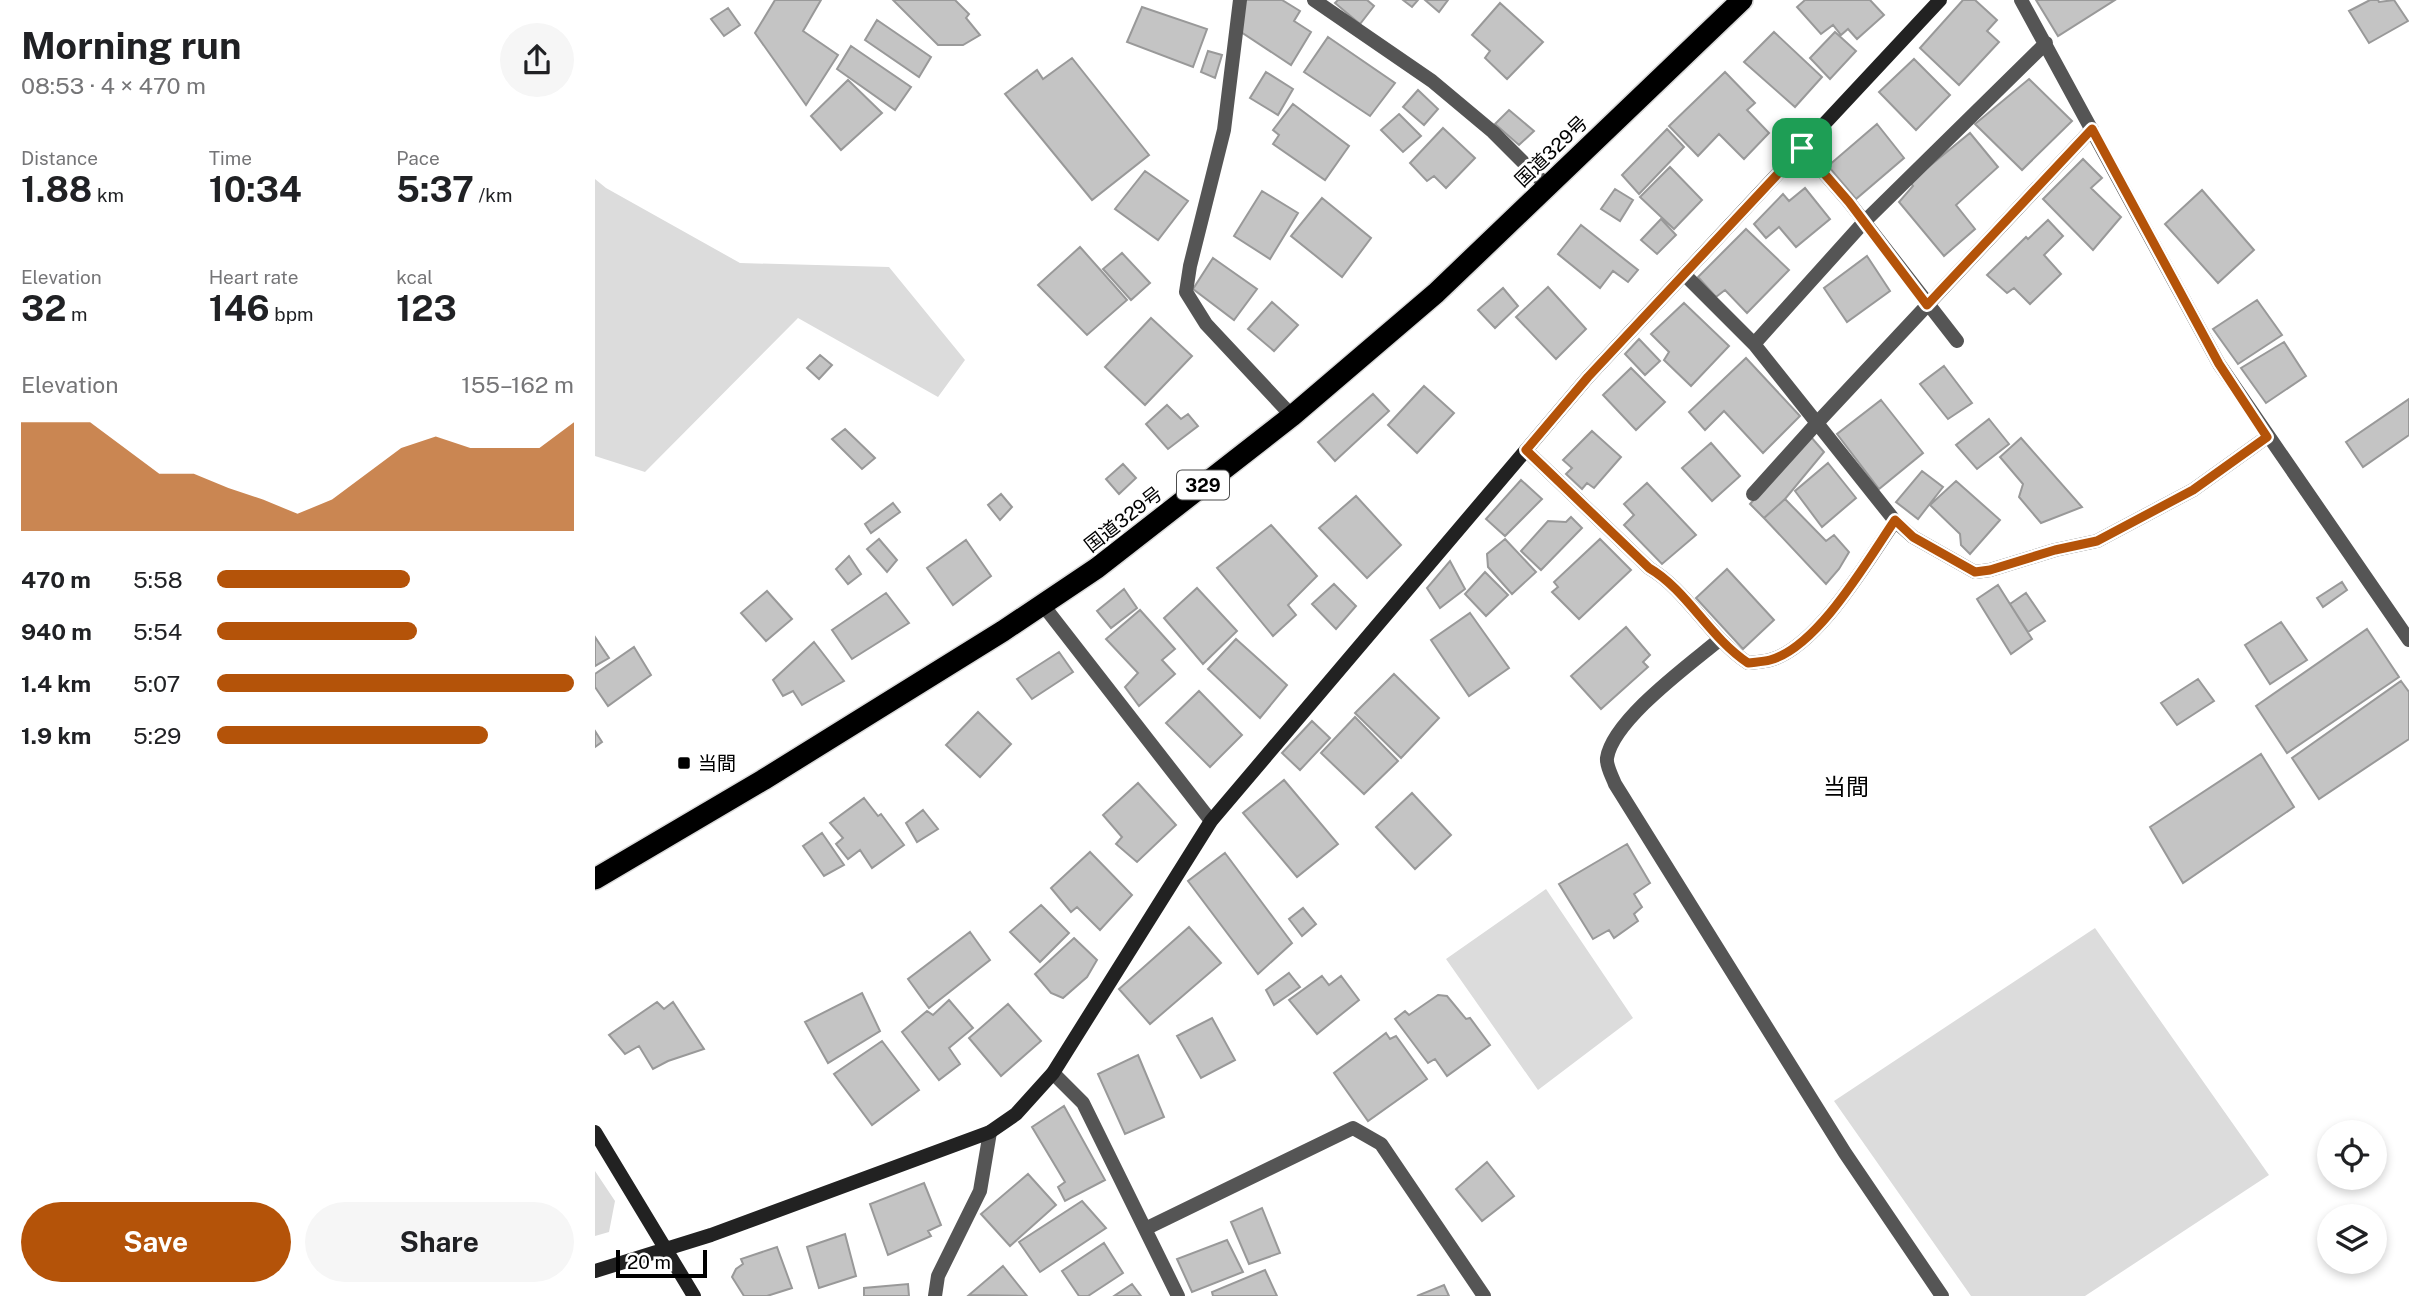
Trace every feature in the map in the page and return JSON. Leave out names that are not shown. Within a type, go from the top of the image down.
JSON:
[{"type":"highway","name":"国道329号","points":[[595,879],[763,780],[1043,605],[1097,568],[1292,416],[1436,293],[1742,0]]},
{"type":"street","points":[[1240,0],[1224,130],[1189,266],[1186,292],[1206,324],[1292,416]]},
{"type":"street","points":[[1314,0],[1432,81],[1493,132],[1548,187]]},
{"type":"street","points":[[595,1270],[711,1235],[990,1132],[1016,1114],[1053,1073],[1211,821],[1588,377],[1940,0]]},
{"type":"street","points":[[2021,0],[2219,364],[2409,640]]},
{"type":"street","points":[[1754,344],[1864,222],[2046,43]]},
{"type":"street","points":[[1753,494],[2092,129]]},
{"type":"street","points":[[1802,148],[1957,341]]},
{"type":"street","points":[[1684,274],[1754,344],[1895,520],[1913,537],[1975,572],[2097,541],[2193,490],[2267,437]]},
{"type":"street","points":[[1526,450],[1649,568],[1664,577],[1719,640],[1748,663],[1772,660],[1811,635],[1828,617],[1895,520]]},
{"type":"street","points":[[1043,605],[1211,821]]},
{"type":"street","points":[[1719,640],[1654,695],[1623,726],[1611,744],[1606,761],[1615,783],[1831,1130],[1942,1296]]},
{"type":"street","points":[[1053,1073],[1083,1103],[1178,1296]]},
{"type":"street","points":[[1145,1229],[1353,1128],[1381,1144],[1484,1296]]},
{"type":"street","points":[[595,1132],[694,1296]]},
{"type":"street","points":[[935,1296],[938,1276],[980,1191],[990,1132]]},
{"type":"shaded area","points":[[595,179],[606,188],[740,263],[889,267],[965,360],[938,397],[798,318],[645,472],[595,456]]},
{"type":"shaded area","points":[[1546,889],[1633,1018],[1538,1090],[1446,959]]},
{"type":"shaded area","points":[[2095,928],[2269,1175],[2085,1296],[1971,1296],[1834,1101]]},
{"type":"shaded area","points":[[595,1171],[615,1201],[609,1232],[595,1236]]},
{"type":"building","points":[[775,0],[821,0],[803,31],[838,55],[806,105],[755,33]]},
{"type":"building","points":[[893,0],[955,0],[969,14],[966,18],[980,35],[963,45],[938,45]]},
{"type":"building","points":[[1245,0],[1282,0],[1300,11],[1294,21],[1311,32],[1291,65],[1241,32]]},
{"type":"building","points":[[1338,0],[1367,0],[1374,6],[1360,24],[1335,3]]},
{"type":"building","points":[[1403,0],[1418,0],[1412,7]]},
{"type":"building","points":[[1425,0],[1448,0],[1439,12]]},
{"type":"building","points":[[1805,0],[1870,0],[1884,15],[1857,39],[1848,29],[1841,35],[1833,25],[1821,34],[1797,7]]},
{"type":"building","points":[[1963,0],[1975,0],[1997,20],[1987,31],[1999,42],[1959,85],[1920,48]]},
{"type":"building","points":[[2036,0],[2115,0],[2058,36]]},
{"type":"building","points":[[2370,0],[2394,0],[2408,21],[2369,43],[2349,11]]},
{"type":"building","points":[[1500,3],[1543,42],[1507,79],[1485,58],[1490,51],[1472,35]]},
{"type":"building","points":[[1142,7],[1207,29],[1193,67],[1127,42]]},
{"type":"building","points":[[728,8],[740,25],[724,36],[711,19]]},
{"type":"building","points":[[877,20],[931,57],[919,77],[865,40]]},
{"type":"building","points":[[1774,32],[1822,77],[1795,107],[1744,62]]},
{"type":"building","points":[[1835,32],[1856,51],[1830,79],[1810,58]]},
{"type":"building","points":[[1328,37],[1395,83],[1370,116],[1304,72]]},
{"type":"building","points":[[851,46],[911,87],[895,110],[837,69]]},
{"type":"building","points":[[1208,51],[1222,55],[1215,78],[1201,72]]},
{"type":"building","points":[[1072,58],[1149,155],[1092,200],[1005,94],[1037,70],[1043,79]]},
{"type":"building","points":[[1914,59],[1950,95],[1916,130],[1879,92]]},
{"type":"building","points":[[1266,72],[1293,89],[1278,115],[1250,98]]},
{"type":"building","points":[[1725,72],[1755,103],[1747,110],[1769,133],[1744,159],[1719,134],[1698,156],[1669,126]]},
{"type":"building","points":[[2029,79],[2072,121],[2022,170],[1975,124]]},
{"type":"building","points":[[848,80],[882,113],[841,150],[811,116]]},
{"type":"building","points":[[1418,90],[1438,109],[1424,125],[1403,107]]},
{"type":"building","points":[[1293,104],[1349,146],[1325,180],[1273,144],[1279,135],[1273,130]]},
{"type":"building","points":[[1509,110],[1534,131],[1519,145],[1495,124]]},
{"type":"building","points":[[1399,114],[1421,136],[1403,152],[1381,130]]},
{"type":"building","points":[[1877,124],[1904,158],[1856,199],[1828,166]]},
{"type":"building","points":[[1443,128],[1475,158],[1446,188],[1434,176],[1427,181],[1410,163]]},
{"type":"building","points":[[1667,129],[1684,147],[1639,194],[1622,175]]},
{"type":"building","points":[[1970,133],[1998,167],[1956,205],[1975,229],[1944,256],[1899,202],[1913,186],[1910,182]]},
{"type":"building","points":[[2083,159],[2102,178],[2091,188],[2121,217],[2093,250],[2043,199]]},
{"type":"building","points":[[1670,167],[1702,200],[1674,229],[1640,197]]},
{"type":"building","points":[[1145,171],[1188,201],[1158,240],[1115,209]]},
{"type":"building","points":[[1805,188],[1830,219],[1796,247],[1779,227],[1766,238],[1754,224],[1783,194],[1789,201]]},
{"type":"building","points":[[1615,189],[1633,200],[1620,221],[1601,209]]},
{"type":"building","points":[[2202,190],[2254,250],[2218,283],[2165,224]]},
{"type":"building","points":[[1262,191],[1298,213],[1270,259],[1234,236]]},
{"type":"building","points":[[1322,198],[1371,238],[1342,277],[1291,236]]},
{"type":"building","points":[[1661,219],[1676,235],[1657,254],[1641,240]]},
{"type":"building","points":[[2048,220],[2063,236],[2044,255],[2061,274],[2030,304],[2014,288],[2007,293],[1987,275],[2026,237],[2028,239]]},
{"type":"building","points":[[1581,225],[1638,270],[1628,282],[1613,271],[1600,288],[1558,254]]},
{"type":"building","points":[[1746,229],[1789,270],[1747,313],[1725,290],[1716,297],[1698,277]]},
{"type":"building","points":[[1080,247],[1127,300],[1087,335],[1038,285]]},
{"type":"building","points":[[1122,253],[1150,283],[1131,300],[1103,269]]},
{"type":"building","points":[[1867,256],[1890,291],[1847,322],[1824,288]]},
{"type":"building","points":[[1213,258],[1257,289],[1234,320],[1193,289]]},
{"type":"building","points":[[1548,287],[1586,329],[1556,359],[1516,317]]},
{"type":"building","points":[[1503,288],[1518,306],[1495,328],[1478,310]]},
{"type":"building","points":[[2257,300],[2282,335],[2238,364],[2213,329]]},
{"type":"building","points":[[1272,302],[1298,325],[1274,351],[1248,329]]},
{"type":"building","points":[[1684,303],[1729,346],[1691,386],[1664,360],[1669,352],[1651,334]]},
{"type":"building","points":[[1151,318],[1192,356],[1145,405],[1105,367]]},
{"type":"building","points":[[1639,339],[1660,361],[1645,375],[1625,354]]},
{"type":"building","points":[[2284,342],[2306,376],[2266,403],[2241,368]]},
{"type":"building","points":[[820,355],[832,365],[819,379],[807,368]]},
{"type":"building","points":[[1746,358],[1800,416],[1763,453],[1724,411],[1705,430],[1689,412]]},
{"type":"building","points":[[1944,366],[1972,403],[1948,419],[1920,384]]},
{"type":"building","points":[[1631,368],[1665,402],[1636,430],[1603,395]]},
{"type":"building","points":[[1424,386],[1454,413],[1417,453],[1388,425]]},
{"type":"building","points":[[1373,394],[1389,411],[1335,461],[1318,442]]},
{"type":"building","points":[[2409,399],[2409,435],[2363,467],[2346,442]]},
{"type":"building","points":[[1881,400],[1923,453],[1879,489],[1837,434]]},
{"type":"building","points":[[1167,405],[1181,419],[1188,414],[1198,426],[1168,449],[1146,424]]},
{"type":"building","points":[[1989,419],[2009,444],[1977,469],[1956,445]]},
{"type":"building","points":[[845,429],[875,458],[862,469],[832,439]]},
{"type":"building","points":[[1592,431],[1621,457],[1594,488],[1587,483],[1582,489],[1566,474],[1572,468],[1563,460]]},
{"type":"building","points":[[1811,437],[1824,452],[1785,499],[1764,518],[1750,504]]},
{"type":"building","points":[[2021,438],[2082,507],[2041,523],[2019,497],[2023,484],[2000,457]]},
{"type":"building","points":[[1711,443],[1740,476],[1712,501],[1682,468]]},
{"type":"building","points":[[1828,463],[1856,498],[1822,527],[1795,491]]},
{"type":"building","points":[[1123,464],[1136,478],[1119,494],[1106,479]]},
{"type":"building","points":[[1922,471],[1943,487],[1918,519],[1896,502]]},
{"type":"building","points":[[1521,480],[1542,499],[1505,536],[1486,519]]},
{"type":"building","points":[[1956,481],[2000,520],[1970,554],[1961,545],[1960,534],[1930,505]]},
{"type":"building","points":[[1647,483],[1696,535],[1662,564],[1624,525],[1634,515],[1624,504]]},
{"type":"building","points":[[1001,494],[1012,507],[1000,520],[988,505]]},
{"type":"building","points":[[1356,496],[1401,545],[1367,578],[1319,528]]},
{"type":"building","points":[[1785,499],[1826,541],[1834,535],[1849,552],[1826,584],[1764,518]]},
{"type":"building","points":[[893,503],[900,512],[871,533],[865,524]]},
{"type":"building","points":[[1571,517],[1582,528],[1541,570],[1521,551],[1548,521],[1566,522]]},
{"type":"building","points":[[1271,525],[1317,576],[1288,605],[1296,615],[1273,636],[1217,568]]},
{"type":"building","points":[[879,539],[897,560],[887,572],[867,549]]},
{"type":"building","points":[[1505,539],[1536,572],[1512,594],[1488,567],[1487,554]]},
{"type":"building","points":[[1600,539],[1631,570],[1579,619],[1552,592],[1558,587],[1554,582]]},
{"type":"building","points":[[966,540],[991,576],[953,605],[927,568]]},
{"type":"building","points":[[849,556],[861,574],[848,584],[836,569]]},
{"type":"building","points":[[1450,561],[1465,589],[1440,608],[1427,588]]},
{"type":"building","points":[[1727,569],[1774,620],[1743,649],[1696,598]]},
{"type":"building","points":[[1485,572],[1508,595],[1486,616],[1465,594]]},
{"type":"building","points":[[2342,582],[2347,590],[2323,607],[2317,598]]},
{"type":"building","points":[[1334,584],[1356,606],[1336,629],[1312,604]]},
{"type":"building","points":[[1998,585],[2032,639],[2011,654],[1977,599]]},
{"type":"building","points":[[1197,588],[1237,631],[1203,664],[1164,618]]},
{"type":"building","points":[[1124,589],[1137,608],[1111,628],[1097,611]]},
{"type":"building","points":[[767,591],[792,619],[766,641],[741,613]]},
{"type":"building","points":[[886,593],[909,623],[852,659],[832,630]]},
{"type":"building","points":[[2026,593],[2045,621],[2028,632],[2010,604]]},
{"type":"building","points":[[1140,610],[1175,649],[1162,660],[1175,674],[1139,706],[1125,687],[1138,673],[1106,639]]},
{"type":"building","points":[[1470,613],[1509,668],[1469,696],[1431,640]]},
{"type":"building","points":[[2281,622],[2307,660],[2270,684],[2245,645]]},
{"type":"building","points":[[1626,627],[1650,655],[1643,662],[1648,667],[1601,709],[1571,676]]},
{"type":"building","points":[[2367,629],[2399,677],[2287,753],[2256,706]]},
{"type":"building","points":[[595,637],[609,658],[595,666]]},
{"type":"building","points":[[1236,639],[1287,685],[1260,718],[1208,669]]},
{"type":"building","points":[[814,642],[844,681],[802,705],[793,691],[783,696],[773,680]]},
{"type":"building","points":[[634,647],[651,675],[608,706],[595,687],[595,674]]},
{"type":"building","points":[[1059,652],[1073,672],[1032,699],[1017,679]]},
{"type":"building","points":[[1394,674],[1439,718],[1401,758],[1355,713]]},
{"type":"building","points":[[2198,679],[2214,701],[2177,725],[2161,703]]},
{"type":"building","points":[[2401,681],[2409,692],[2409,739],[2319,799],[2292,758]]},
{"type":"building","points":[[1199,691],[1242,735],[1210,767],[1166,723]]},
{"type":"building","points":[[978,712],[1011,744],[980,777],[946,745]]},
{"type":"building","points":[[1355,717],[1398,761],[1364,794],[1321,753]]},
{"type":"building","points":[[1312,721],[1330,738],[1300,770],[1282,753]]},
{"type":"building","points":[[595,731],[602,742],[595,747]]},
{"type":"building","points":[[2261,754],[2294,807],[2183,883],[2150,827]]},
{"type":"building","points":[[1284,780],[1338,844],[1297,877],[1243,813]]},
{"type":"building","points":[[1138,783],[1176,825],[1137,862],[1116,844],[1122,837],[1103,815]]},
{"type":"building","points":[[1412,793],[1451,835],[1415,869],[1376,827]]},
{"type":"building","points":[[864,798],[878,816],[881,814],[904,845],[872,868],[860,850],[848,859],[836,844],[843,838],[830,823]]},
{"type":"building","points":[[923,810],[938,829],[917,842],[906,823]]},
{"type":"building","points":[[822,833],[844,865],[824,876],[803,846]]},
{"type":"building","points":[[1627,844],[1650,883],[1634,894],[1642,907],[1634,914],[1638,921],[1614,938],[1609,930],[1593,939],[1559,884]]},
{"type":"building","points":[[1090,852],[1132,895],[1100,930],[1077,907],[1071,912],[1051,888]]},
{"type":"building","points":[[1225,853],[1292,943],[1258,974],[1188,881]]},
{"type":"building","points":[[1041,905],[1069,933],[1040,962],[1010,932]]},
{"type":"building","points":[[1303,908],[1316,924],[1302,936],[1289,919]]},
{"type":"building","points":[[1189,927],[1221,963],[1150,1024],[1119,989]]},
{"type":"building","points":[[970,932],[990,960],[929,1008],[908,979]]},
{"type":"building","points":[[1074,938],[1097,960],[1087,977],[1063,998],[1051,993],[1035,974]]},
{"type":"building","points":[[1289,973],[1300,987],[1274,1005],[1266,990]]},
{"type":"building","points":[[1322,976],[1329,985],[1341,976],[1359,1000],[1317,1034],[1289,1000]]},
{"type":"building","points":[[862,993],[880,1031],[828,1063],[805,1022]]},
{"type":"building","points":[[1438,995],[1447,996],[1466,1019],[1470,1018],[1490,1045],[1447,1076],[1435,1059],[1428,1063],[1395,1019],[1405,1011],[1409,1015]]},
{"type":"building","points":[[949,1000],[973,1028],[949,1048],[960,1064],[939,1080],[902,1032],[927,1011],[933,1015]]},
{"type":"building","points":[[657,1002],[664,1009],[673,1002],[704,1049],[653,1069],[639,1046],[625,1054],[609,1035]]},
{"type":"building","points":[[1008,1004],[1041,1041],[1001,1076],[969,1038]]},
{"type":"building","points":[[1212,1018],[1235,1060],[1201,1078],[1177,1036]]},
{"type":"building","points":[[1386,1033],[1390,1039],[1396,1036],[1427,1079],[1368,1121],[1334,1073]]},
{"type":"building","points":[[882,1041],[919,1090],[872,1125],[834,1074]]},
{"type":"building","points":[[1138,1055],[1164,1117],[1125,1134],[1098,1074]]},
{"type":"building","points":[[1064,1106],[1105,1180],[1065,1201],[1058,1187],[1065,1182],[1032,1127]]},
{"type":"building","points":[[1487,1162],[1514,1196],[1482,1221],[1456,1189]]},
{"type":"building","points":[[1028,1174],[1056,1205],[1010,1246],[981,1214]]},
{"type":"building","points":[[924,1183],[941,1225],[928,1231],[931,1236],[888,1255],[870,1204]]},
{"type":"building","points":[[1082,1201],[1106,1228],[1040,1272],[1019,1242]]},
{"type":"building","points":[[1262,1208],[1280,1253],[1249,1264],[1231,1222]]},
{"type":"building","points":[[845,1234],[856,1276],[819,1288],[807,1247]]},
{"type":"building","points":[[1227,1240],[1243,1272],[1192,1292],[1177,1259]]},
{"type":"building","points":[[1104,1243],[1123,1273],[1088,1296],[1079,1296],[1062,1271]]},
{"type":"building","points":[[777,1247],[792,1288],[767,1296],[744,1296],[732,1277],[736,1269],[743,1264],[741,1259]]},
{"type":"building","points":[[1003,1266],[1027,1296],[969,1295]]},
{"type":"building","points":[[1265,1270],[1277,1296],[1213,1296],[1212,1292]]},
{"type":"building","points":[[908,1284],[909,1296],[864,1296],[864,1288]]},
{"type":"building","points":[[1132,1284],[1141,1296],[1114,1296]]},
{"type":"building","points":[[1444,1285],[1449,1296],[1417,1296]]},
{"type":"place","name":"当間","points":[[684,763]]},
{"type":"district","name":"当間","points":[[1846,786]]},
{"type":"route","points":[[2092,129],[2219,364],[2267,437],[2193,490],[2097,541],[2055,550],[1990,570],[1975,572],[1913,537],[1895,520],[1828,617],[1811,635],[1772,660],[1748,663],[1719,640],[1664,577],[1649,568],[1526,450],[1588,377],[1802,148],[1849,202],[1927,305],[2092,129]]}]
